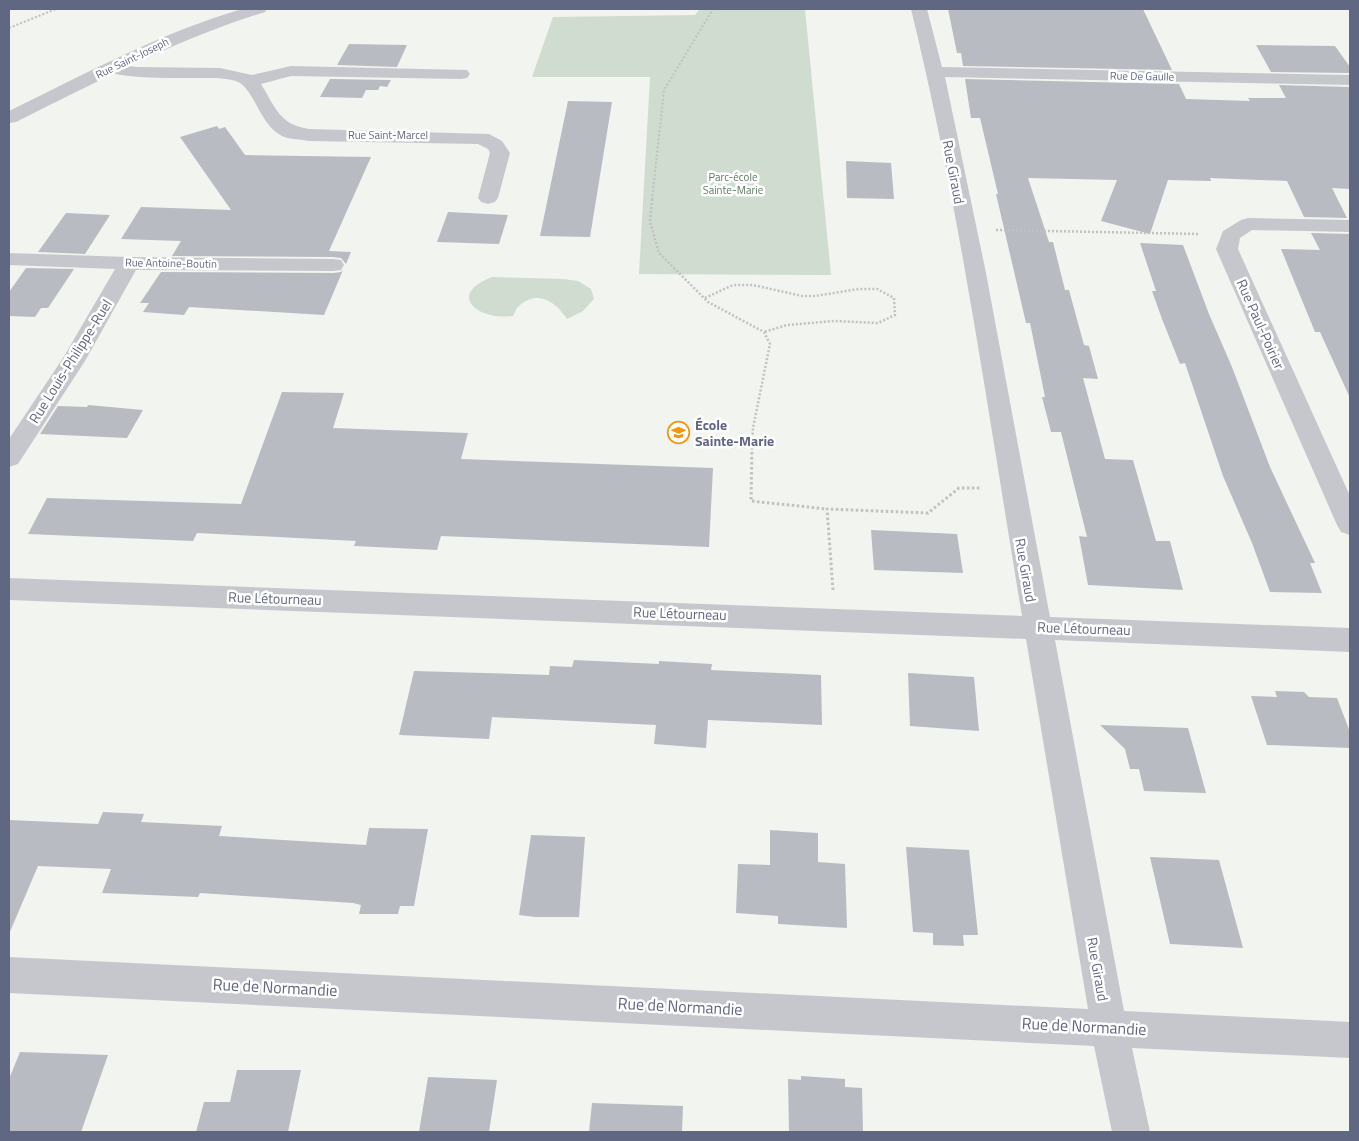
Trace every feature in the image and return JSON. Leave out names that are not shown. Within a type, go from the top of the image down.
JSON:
[{"type":"street","name":"Rue Saint-Joseph","points":[[9,118],[198,28],[259,9]]},
{"type":"street","name":"Rue Giraud","points":[[919,9],[935,72],[966,230],[1108,1027],[1131,1132]]},
{"type":"street","points":[[112,68],[136,72],[220,74],[239,76],[250,81],[291,71],[461,74]]},
{"type":"street","name":"Rue De Gaulle","points":[[935,72],[1350,80]]},
{"type":"street","name":"Rue Saint-Marcel","points":[[250,81],[275,122],[289,132],[308,135],[482,138],[495,145],[500,153],[488,198]]},
{"type":"street","points":[[1230,235],[1248,224],[1350,226]]},
{"type":"street","name":"Rue Paul-Poirier","points":[[1230,235],[1227,249],[1350,525]]},
{"type":"street","name":"Rue Antoine-Boutin","points":[[9,259],[129,263],[334,265]]},
{"type":"street","name":"Rue Louis-Philippe-Ruel","points":[[9,458],[73,361],[129,263]]},
{"type":"street","name":"Rue Létourneau","points":[[9,588],[1036,626],[1350,640]]},
{"type":"street","name":"Rue de Normandie","points":[[9,974],[1350,1040]]},
{"type":"path","points":[[9,28],[56,9]]},
{"type":"path","points":[[713,9],[664,90],[650,222],[659,253],[705,298],[718,308],[764,332],[770,344],[754,428],[752,501],[827,510],[928,512],[960,488],[1012,488]]},
{"type":"path","points":[[966,230],[1230,235]]},
{"type":"path","points":[[705,298],[733,285],[753,285],[802,296],[815,296],[859,289],[877,289],[894,298],[894,315],[878,323],[834,321],[787,325],[764,332]]},
{"type":"path","points":[[827,510],[835,619]]},
{"type":"green space","name":"Parc-école Sainte-Marie","points":[[700,9],[805,9],[831,275],[639,274],[650,77],[532,77],[553,17],[695,15]]},
{"type":"green space","points":[[492,277],[578,281],[591,289],[594,299],[583,311],[567,319],[558,307],[540,298],[526,301],[518,307],[513,316],[489,315],[479,311],[472,305],[469,299],[471,291],[478,284]]},
{"type":"building","points":[[948,9],[1143,9],[1172,70],[963,66],[961,53],[957,53]]},
{"type":"building","points":[[349,44],[407,45],[397,67],[337,65]]},
{"type":"building","points":[[1256,45],[1335,46],[1350,67],[1350,73],[1271,72]]},
{"type":"building","points":[[330,79],[391,80],[387,87],[380,86],[378,90],[366,90],[362,98],[320,97]]},
{"type":"building","points":[[965,79],[1179,84],[1186,99],[1250,101],[1248,98],[1286,98],[1279,85],[1350,87],[1350,189],[1332,188],[1347,218],[1304,217],[1287,181],[1210,178],[1211,181],[1168,180],[1150,234],[1101,221],[1117,180],[1028,178],[1049,242],[1053,242],[1065,290],[1069,290],[1084,345],[1089,346],[1098,379],[1083,378],[1105,459],[1133,460],[1156,541],[1170,541],[1183,590],[1088,585],[1079,536],[1087,537],[1061,432],[1051,432],[1042,397],[1045,397],[1030,323],[1026,323],[980,118],[971,118]]},
{"type":"building","points":[[568,101],[612,102],[590,237],[540,236]]},
{"type":"building","points":[[217,126],[219,129],[225,127],[245,155],[371,157],[329,251],[351,252],[346,264],[341,258],[333,257],[172,256],[181,241],[121,239],[141,207],[231,210],[180,137]]},
{"type":"building","points":[[846,161],[891,163],[894,199],[847,198]]},
{"type":"building","points":[[448,212],[508,215],[499,244],[437,242]]},
{"type":"building","points":[[66,213],[110,215],[85,254],[38,252]]},
{"type":"building","points":[[1311,233],[1350,234],[1350,398],[1320,332],[1315,332],[1281,249],[1320,250]]},
{"type":"building","points":[[1140,243],[1183,245],[1270,467],[1315,563],[1310,563],[1322,593],[1270,592],[1252,543],[1223,476],[1185,363],[1180,364],[1162,319],[1152,291],[1156,291]]},
{"type":"building","points":[[26,268],[74,269],[48,308],[41,308],[35,317],[9,316],[9,292]]},
{"type":"building","points":[[343,270],[324,315],[189,307],[184,315],[143,312],[149,303],[140,303],[161,272],[333,273]]},
{"type":"building","points":[[282,392],[344,393],[333,428],[468,433],[461,459],[713,468],[709,547],[441,536],[437,550],[354,546],[356,541],[197,533],[193,541],[28,534],[47,498],[241,504]]},
{"type":"building","points":[[88,405],[143,410],[127,438],[40,434],[58,406],[87,407]]},
{"type":"building","points":[[871,530],[957,534],[963,573],[874,570]]},
{"type":"building","points":[[574,660],[659,664],[659,661],[712,664],[711,670],[821,675],[822,725],[708,720],[706,748],[654,744],[656,725],[492,717],[489,739],[399,735],[414,671],[549,675],[550,666],[572,667]]},
{"type":"building","points":[[908,673],[974,677],[979,731],[910,726]]},
{"type":"building","points":[[1275,691],[1304,692],[1309,697],[1337,698],[1350,732],[1350,748],[1267,745],[1251,696],[1277,697]]},
{"type":"building","points":[[1100,725],[1188,728],[1206,793],[1144,791],[1139,769],[1130,769],[1125,749]]},
{"type":"building","points":[[103,812],[144,814],[141,822],[222,826],[219,836],[366,845],[369,828],[428,829],[414,906],[400,906],[398,914],[359,914],[361,905],[353,903],[200,893],[198,897],[102,893],[111,869],[38,866],[9,934],[9,820],[98,824]]},
{"type":"building","points":[[770,830],[818,833],[818,862],[845,864],[847,928],[778,924],[778,916],[736,913],[738,864],[770,865]]},
{"type":"building","points":[[531,835],[585,837],[579,917],[519,915]]},
{"type":"building","points":[[906,847],[969,850],[978,935],[963,935],[964,946],[933,945],[933,933],[913,932]]},
{"type":"building","points":[[1150,857],[1219,860],[1243,948],[1170,944]]},
{"type":"building","points":[[20,1052],[108,1055],[81,1132],[9,1132],[9,1079]]},
{"type":"building","points":[[237,1070],[301,1070],[288,1132],[196,1132],[204,1102],[230,1102]]},
{"type":"building","points":[[801,1076],[845,1079],[845,1087],[862,1088],[863,1132],[789,1132],[788,1079],[801,1080]]},
{"type":"building","points":[[428,1077],[497,1080],[489,1132],[419,1132]]},
{"type":"building","points":[[592,1103],[683,1106],[682,1132],[589,1132]]},
{"type":"place","name":"École Sainte-Marie","points":[[679,432]]}]
